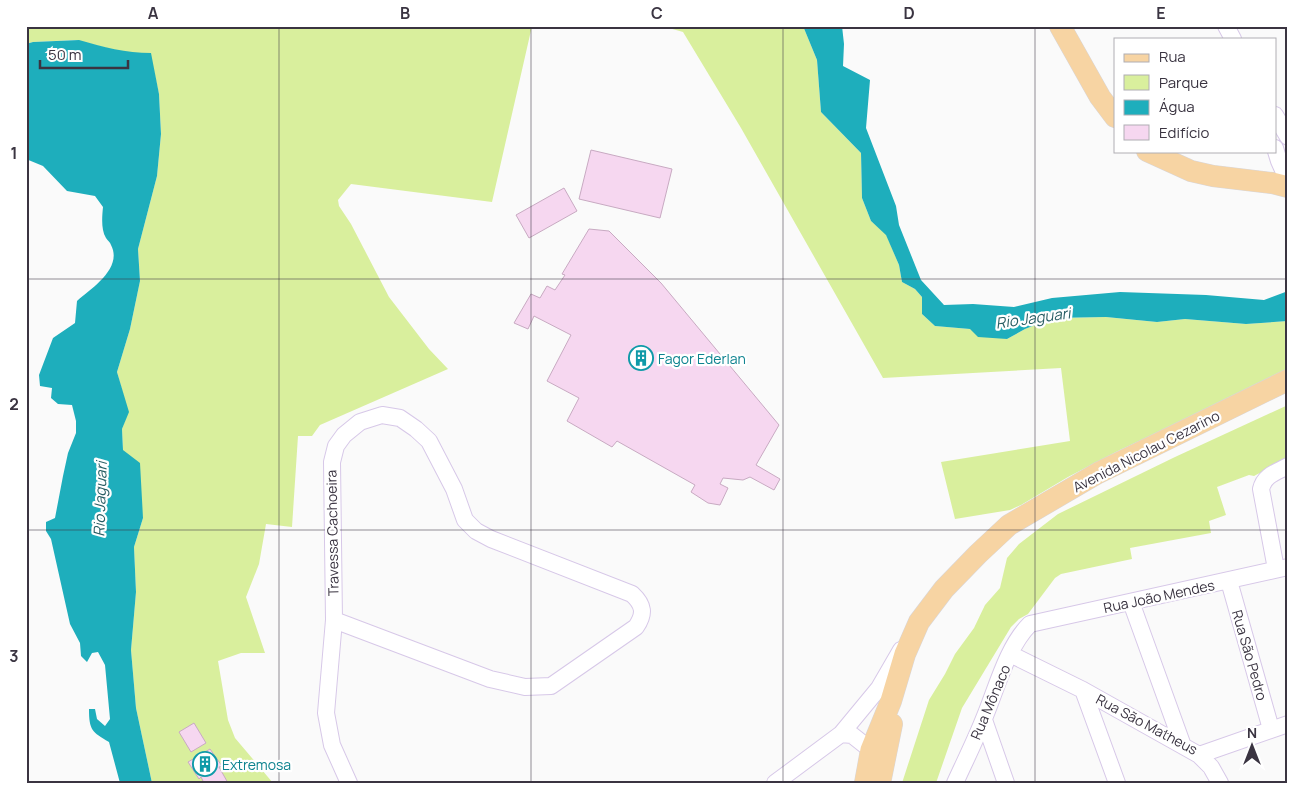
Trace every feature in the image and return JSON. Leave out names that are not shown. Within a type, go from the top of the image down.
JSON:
[{"type":"main road","points":[[1060,26],[1100,97],[1114,117]]},
{"type":"main road","points":[[1149,152],[1191,171],[1213,176],[1287,179]]},
{"type":"main road","name":"Avenida Nicolau Cezarino","points":[[865,783],[871,750],[891,702],[905,654],[919,622],[944,589],[978,554],[1009,525],[1122,460],[1288,380]]},
{"type":"main road","name":"Avenida Nicolau Cezarino","points":[[880,783],[894,718],[916,655],[949,605],[994,554],[1020,532],[1096,486],[1288,392]]},
{"type":"street","points":[[1226,26],[1232,38]]},
{"type":"street","points":[[1276,117],[1288,137]]},
{"type":"street","points":[[1276,151],[1287,179]]},
{"type":"street","name":"Travessa Cachoeira","points":[[334,620],[490,680],[525,687],[551,686],[636,627],[641,619],[643,608],[632,594],[491,539],[476,531],[466,520],[454,489],[429,441],[400,418],[382,415],[360,422],[344,435],[336,446],[332,462],[334,620],[326,713],[332,745],[348,783]]},
{"type":"street","points":[[1282,568],[1261,488],[1262,482],[1267,477],[1288,466]]},
{"type":"street","name":"Rua João Mendes","points":[[1030,624],[1282,568]]},
{"type":"street","name":"Rua São Pedro","points":[[1229,581],[1271,729]]},
{"type":"street","points":[[1131,602],[1183,746]]},
{"type":"street","points":[[775,783],[841,734],[879,688],[894,660],[919,622]]},
{"type":"street","name":"Rua Mônaco","points":[[955,783],[984,720],[1010,654],[1020,634],[1030,624]]},
{"type":"street","name":"Rua São Matheus","points":[[1010,654],[1084,690],[1199,754],[1288,724]]},
{"type":"street","points":[[1084,690],[1117,783]]},
{"type":"street","points":[[984,720],[1006,783]]},
{"type":"street","points":[[841,734],[852,735],[871,750]]},
{"type":"street","points":[[1199,754],[1220,783]]},
{"type":"green space","points":[[26,26],[532,26],[492,202],[351,184],[338,200],[339,206],[351,224],[389,297],[429,349],[448,369],[320,425],[312,436],[298,436],[292,527],[266,524],[259,564],[246,597],[265,653],[241,653],[218,661],[228,720],[235,738],[273,783],[152,783],[136,708],[131,650],[136,592],[134,547],[143,518],[123,450],[122,429],[128,412],[117,372],[130,329],[140,281],[138,249],[157,176],[161,134],[159,94],[150,53],[114,50],[76,40],[26,44]]},
{"type":"green space","points":[[662,26],[803,26],[817,60],[821,112],[861,153],[862,198],[871,221],[886,234],[899,265],[902,282],[915,289],[922,297],[922,314],[935,326],[970,329],[1007,339],[1025,329],[1053,318],[1106,317],[1157,322],[1185,319],[1246,324],[1288,321],[1288,373],[1120,450],[1010,510],[955,519],[941,462],[1070,441],[1061,368],[883,378],[741,128],[683,32]]},
{"type":"green space","points":[[1288,405],[1288,458],[1254,476],[1249,475],[1217,487],[1226,515],[1209,521],[1211,533],[1130,548],[1132,559],[1061,574],[1055,578],[1028,614],[1011,627],[962,708],[936,783],[902,783],[929,700],[955,654],[974,628],[985,605],[1000,588],[1007,558],[1019,544],[1058,514]]},
{"type":"water","name":"Rio Jaguari","points":[[803,26],[842,26],[844,44],[843,66],[870,80],[866,128],[896,206],[899,225],[921,280],[944,305],[973,304],[1014,307],[1052,298],[1120,292],[1206,295],[1264,300],[1288,291],[1288,321],[1246,324],[1185,319],[1157,322],[1106,317],[1053,318],[1025,329],[1007,339],[978,337],[970,329],[935,326],[922,314],[922,297],[915,289],[902,282],[899,265],[886,235],[871,221],[862,198],[861,153],[821,112],[817,60]]},
{"type":"water","name":"Rio Jaguari","points":[[79,40],[115,49],[151,53],[159,94],[161,134],[157,176],[138,249],[140,281],[130,329],[117,372],[129,412],[122,429],[123,450],[140,463],[143,518],[134,547],[136,592],[131,650],[136,708],[152,783],[120,783],[109,742],[95,733],[91,726],[89,709],[95,709],[97,719],[105,726],[110,719],[105,665],[98,652],[92,653],[87,662],[81,656],[80,643],[70,624],[51,539],[46,531],[46,522],[55,518],[68,453],[76,433],[76,421],[72,405],[58,404],[51,398],[52,388],[40,386],[39,375],[53,338],[75,323],[77,301],[104,277],[113,262],[114,253],[103,231],[103,207],[95,196],[67,191],[43,166],[26,159],[26,44]]},
{"type":"building","points":[[591,150],[672,169],[660,218],[579,199]]},
{"type":"building","points":[[564,188],[577,211],[529,238],[516,215]]},
{"type":"building","name":"Fagor Ederlan","points":[[589,229],[609,231],[661,283],[779,425],[756,465],[780,479],[774,490],[750,477],[743,480],[723,478],[720,484],[728,488],[720,505],[708,503],[691,492],[695,485],[617,441],[612,447],[567,421],[579,398],[547,381],[571,335],[534,316],[528,329],[514,323],[531,294],[540,298],[547,286],[555,290],[565,275],[562,274]]},
{"type":"building","points":[[194,723],[206,743],[191,752],[179,732]]},
{"type":"building","name":"Extremosa","points":[[210,749],[222,766],[219,767],[228,783],[204,783],[201,777],[199,779],[188,762]]},
{"type":"place","name":"Fagor Ederlan","points":[[641,358]]},
{"type":"place","name":"Extremosa","points":[[205,764]]}]
